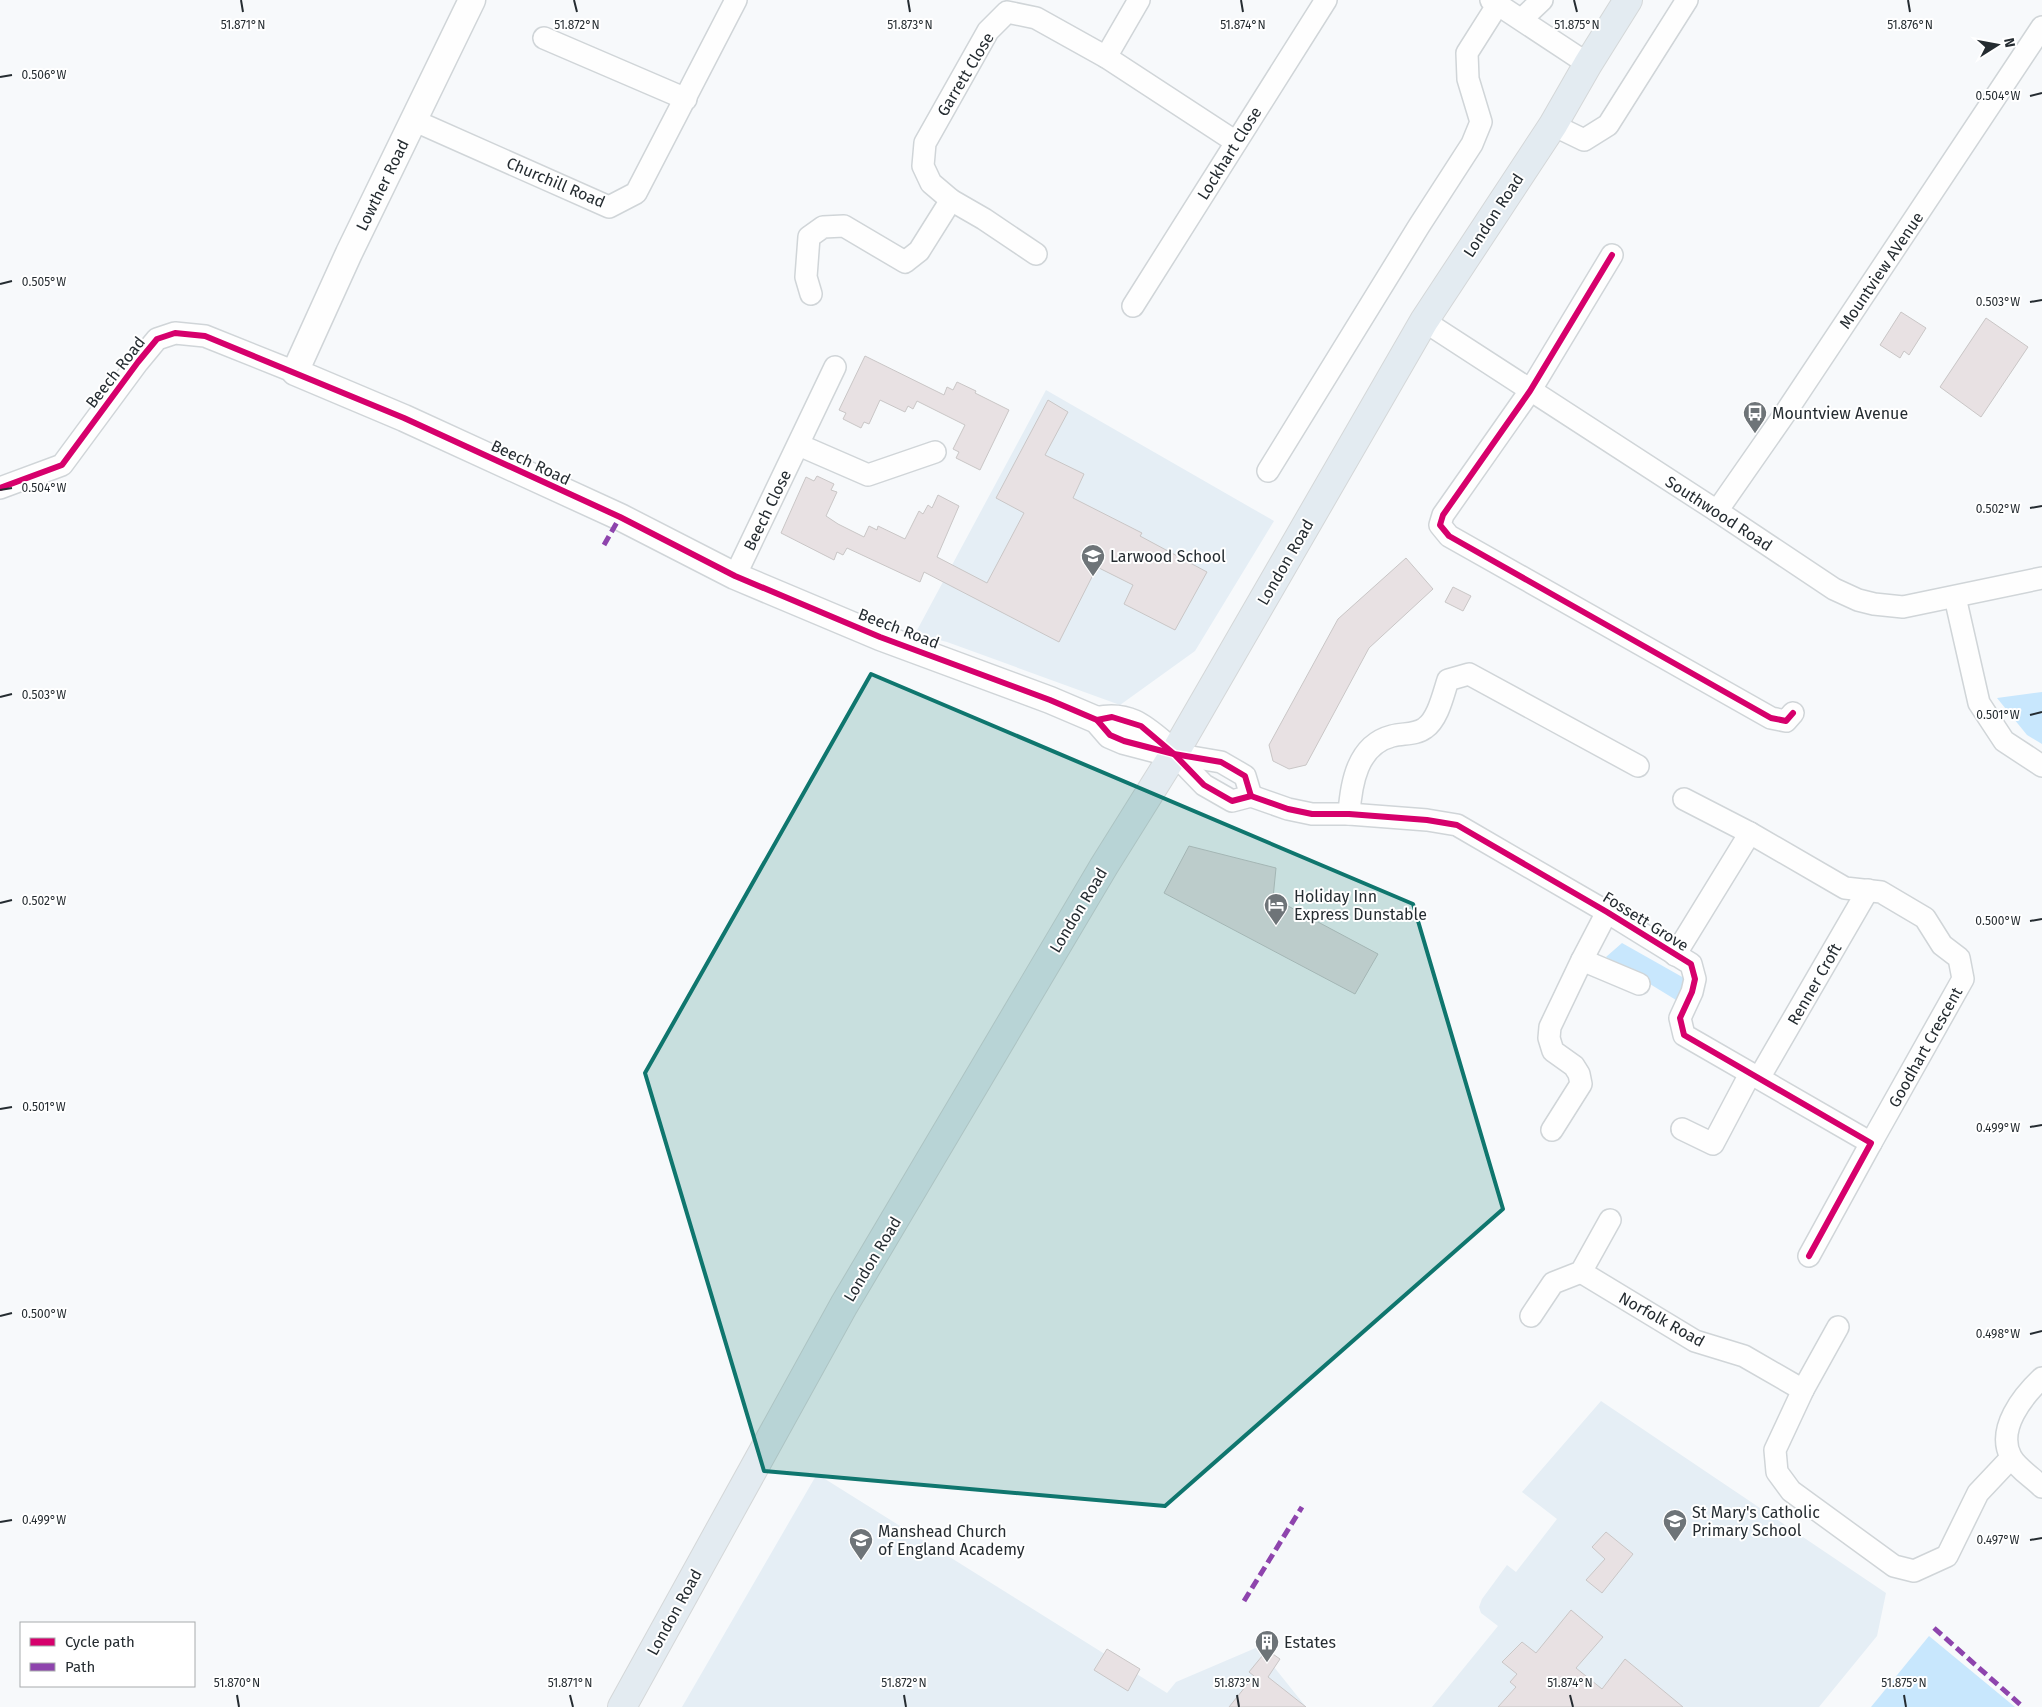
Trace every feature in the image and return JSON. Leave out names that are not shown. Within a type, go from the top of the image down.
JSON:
[{"type":"main road","name":"London Road","points":[[622,1707],[844,1304],[1104,866],[1174,754],[1424,321],[1553,124],[1628,0]]},
{"type":"street","name":"Lowther Road","points":[[295,372],[349,253],[472,0]]},
{"type":"street","name":"Churchill Road","points":[[414,120],[609,207],[636,193],[736,0]]},
{"type":"street","points":[[1106,56],[1139,0]]},
{"type":"street","name":"Lockhart Close","points":[[1133,306],[1326,0]]},
{"type":"street","points":[[1522,19],[1542,0]]},
{"type":"street","points":[[1553,124],[1584,140],[1608,125],[1687,0]]},
{"type":"street","points":[[1268,471],[1413,234],[1472,144],[1481,122],[1468,79],[1467,53],[1494,2],[1588,64]]},
{"type":"street","name":"Garrett Close","points":[[1036,254],[984,219],[951,200],[930,183],[923,166],[925,143],[988,32],[1005,6],[1036,18],[1106,56],[1236,142]]},
{"type":"street","name":"Mountview AVenue","points":[[1717,511],[1792,404],[2042,27]]},
{"type":"street","points":[[544,38],[686,99]]},
{"type":"street","points":[[811,294],[806,277],[809,238],[823,227],[844,226],[905,262],[920,251],[951,200]]},
{"type":"street","points":[[1612,256],[1530,391],[1443,515],[1440,525],[1448,536],[1771,718],[1786,721],[1793,713]]},
{"type":"street","name":"Southwood Road","points":[[1424,321],[1834,588],[1858,600],[1903,607],[2042,578]]},
{"type":"street","name":"Beech Road","points":[[0,488],[62,464],[157,339],[175,333],[206,336],[404,418],[620,517],[735,576],[880,637],[1050,700],[1097,720],[1110,735],[1124,741],[1174,754]]},
{"type":"street","name":"Beech Close","points":[[735,576],[835,367]]},
{"type":"street","points":[[799,445],[868,475],[935,452]]},
{"type":"street","points":[[1955,597],[1979,704],[2004,741],[2042,766]]},
{"type":"street","points":[[1349,814],[1352,787],[1358,767],[1370,748],[1386,738],[1426,728],[1432,722],[1448,680],[1469,674],[1638,766]]},
{"type":"street","name":"Fossett Grove","points":[[1174,754],[1204,785],[1232,801],[1251,796],[1296,811],[1312,814],[1349,814],[1427,820],[1457,825],[1607,912],[1691,964],[1695,979],[1692,992],[1680,1018],[1684,1036],[1871,1143]]},
{"type":"street","name":"Goodhart Crescent","points":[[1684,798],[1750,833],[1845,888],[1881,892],[1925,918],[1942,945],[1959,958],[1963,979],[1871,1143]]},
{"type":"street","points":[[1675,955],[1750,833]]},
{"type":"street","name":"Renner Croft","points":[[1754,1076],[1868,890]]},
{"type":"street","points":[[1552,1130],[1581,1084],[1579,1074],[1574,1066],[1553,1051],[1549,1038],[1550,1027],[1607,912]]},
{"type":"street","points":[[1582,960],[1639,984]]},
{"type":"street","points":[[1682,1129],[1713,1144],[1754,1076]]},
{"type":"street","points":[[1809,1256],[1871,1143]]},
{"type":"street","points":[[1531,1316],[1553,1283],[1581,1272],[1610,1220]]},
{"type":"street","name":"Norfolk Road","points":[[1581,1272],[1695,1341],[1744,1356],[1803,1390]]},
{"type":"street","points":[[1838,1327],[1803,1390],[1776,1450],[1776,1472],[1791,1491],[1894,1566],[1914,1571],[1946,1556],[1978,1492],[2011,1458]]},
{"type":"street","points":[[2042,1378],[2018,1406],[2010,1422],[2006,1444],[2011,1458],[2042,1486]]},
{"type":"highlighted area","points":[[871,674],[1413,904],[1503,1209],[1165,1506],[764,1471],[645,1073]]},
{"type":"shaded area","name":"Larwood School","points":[[1046,390],[1274,521],[1195,651],[1120,705],[947,642],[915,634]]},
{"type":"shaded area","points":[[2042,692],[2042,744],[2027,735],[1997,698]]},
{"type":"shaded area","points":[[1622,943],[1684,978],[1683,989],[1676,1000],[1606,957]]},
{"type":"shaded area","name":"St Mary's Catholic Primary School","points":[[1601,1401],[1886,1593],[1877,1636],[1819,1707],[1432,1707],[1498,1626],[1481,1613],[1479,1607],[1482,1599],[1507,1565],[1516,1572],[1557,1519],[1522,1492]]},
{"type":"shaded area","name":"Manshead Church of England Academy","points":[[817,1474],[1167,1693],[1176,1682],[1258,1647],[1306,1707],[682,1707]]},
{"type":"shaded area","points":[[1929,1636],[2015,1707],[1871,1707]]},
{"type":"building","points":[[1901,312],[1926,328],[1909,355],[1904,351],[1900,358],[1880,345]]},
{"type":"building","points":[[1986,318],[2028,347],[1981,417],[1940,387]]},
{"type":"building","points":[[865,356],[944,395],[947,387],[953,390],[957,382],[1009,410],[980,470],[956,458],[959,452],[953,449],[965,425],[917,401],[913,409],[908,406],[905,412],[880,400],[869,424],[864,422],[861,428],[843,419],[846,413],[839,410]]},
{"type":"building","points":[[1048,400],[1068,412],[1045,455],[1084,474],[1073,498],[1142,533],[1140,536],[1207,572],[1175,630],[1124,604],[1133,585],[1097,567],[1059,642],[924,572],[920,582],[847,548],[843,555],[837,552],[834,560],[781,533],[806,477],[814,481],[817,476],[834,484],[831,490],[837,492],[826,516],[864,537],[869,526],[877,530],[878,526],[905,539],[919,511],[923,514],[928,505],[932,508],[938,495],[959,506],[937,557],[987,583],[1024,513],[996,498]]},
{"type":"building","points":[[1406,558],[1433,589],[1369,648],[1306,765],[1289,769],[1273,761],[1269,745],[1338,619]]},
{"type":"building","points":[[1453,587],[1471,596],[1463,611],[1445,602]]},
{"type":"building","name":"Holiday Inn Express Dunstable","points":[[1189,846],[1276,868],[1273,898],[1378,954],[1355,994],[1164,893]]},
{"type":"building","points":[[1606,1532],[1633,1554],[1602,1593],[1586,1580],[1605,1559],[1592,1547]]},
{"type":"building","points":[[1571,1610],[1603,1637],[1576,1668],[1602,1689],[1625,1659],[1683,1707],[1498,1707],[1516,1687],[1510,1682],[1517,1674],[1502,1662],[1522,1642],[1536,1653]]},
{"type":"building","points":[[1107,1649],[1140,1669],[1128,1691],[1094,1670]]},
{"type":"building","points":[[1267,1650],[1280,1659],[1268,1677],[1306,1707],[1229,1707],[1254,1676],[1249,1672]]},
{"type":"marked path","points":[[604,545],[620,517]]},
{"type":"marked path","points":[[1244,1601],[1302,1507]]},
{"type":"marked path","points":[[1934,1628],[2023,1707]]},
{"type":"cycle path","points":[[1612,255],[1530,391],[1443,515],[1440,525],[1449,536],[1771,718],[1786,721],[1793,713]]},
{"type":"cycle path","points":[[0,488],[62,465],[157,339],[175,333],[205,336],[404,418],[620,517],[735,576],[880,637],[1050,700],[1097,720],[1110,735],[1124,741],[1174,754],[1221,762],[1245,776],[1251,796]]},
{"type":"cycle path","points":[[1097,720],[1112,717],[1141,726],[1174,754],[1204,785],[1232,801],[1251,796],[1288,809],[1312,814],[1349,814],[1427,820],[1457,825],[1607,912],[1691,964],[1695,979],[1692,992],[1680,1018],[1684,1035],[1871,1143],[1809,1256]]},
{"type":"place","name":"Mountview Avenue","points":[[1755,434]]},
{"type":"place","name":"Larwood School","points":[[1093,577]]},
{"type":"place","name":"Holiday Inn Express Dunstable","points":[[1276,926]]},
{"type":"place","name":"St Mary's Catholic Primary School","points":[[1675,1542]]},
{"type":"place","name":"Manshead Church of England Academy","points":[[861,1561]]},
{"type":"place","name":"Estates","points":[[1267,1663]]}]
